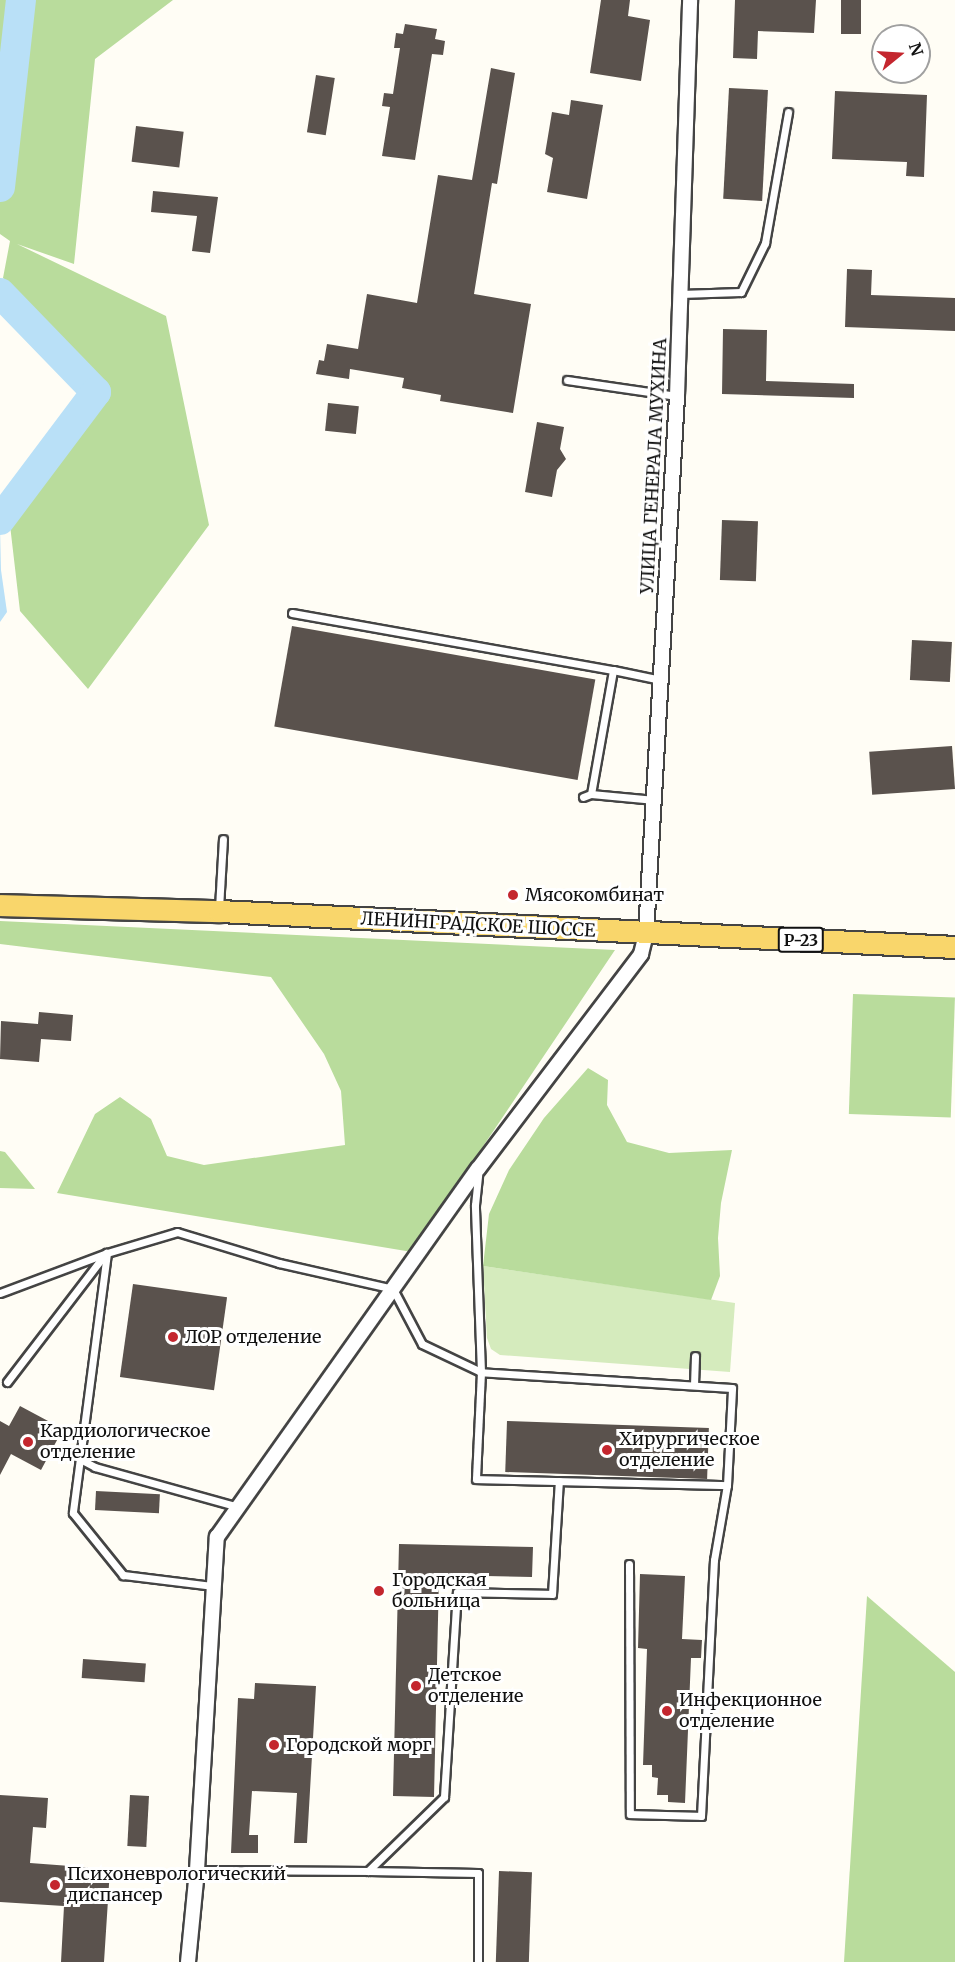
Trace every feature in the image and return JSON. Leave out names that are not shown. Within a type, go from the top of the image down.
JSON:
[{"type":"main road","name":"ЛЕНИНГРАДСКОЕ ШОССЕ","points":[[0,905],[219,911],[646,934],[955,947]]},
{"type":"street","name":"УЛИЦА ГЕНЕРАЛА МУХИНА","points":[[188,1962],[197,1870],[216,1537],[478,1169],[641,954],[646,934],[655,800],[677,396],[690,0]]},
{"type":"lane","points":[[681,294],[741,292],[765,243],[788,112]]},
{"type":"lane","points":[[567,380],[677,396]]},
{"type":"lane","points":[[292,613],[613,669],[661,681]]},
{"type":"lane","points":[[613,669],[587,796],[655,800]]},
{"type":"lane","points":[[219,911],[223,839]]},
{"type":"lane","points":[[478,1169],[475,1205],[481,1372],[476,1479],[727,1485]]},
{"type":"lane","points":[[0,1293],[107,1253],[177,1232],[279,1263],[393,1289],[422,1344],[481,1372],[732,1388],[727,1485],[714,1560],[701,1816],[630,1814],[629,1564]]},
{"type":"lane","points":[[7,1382],[107,1253]]},
{"type":"lane","points":[[107,1253],[73,1513],[123,1575],[212,1586]]},
{"type":"lane","points":[[694,1385],[695,1356]]},
{"type":"lane","points":[[80,1459],[95,1467],[238,1507]]},
{"type":"lane","points":[[368,1870],[444,1797],[457,1592],[552,1594],[559,1481]]},
{"type":"lane","points":[[197,1870],[368,1870],[478,1873],[478,1962]]},
{"type":"green space","points":[[0,0],[173,0],[95,59],[74,264],[17,244],[166,316],[209,525],[88,689],[20,611],[10,525],[106,399],[3,278],[10,241],[0,234]]},
{"type":"green space","points":[[0,921],[615,950],[412,1252],[57,1193],[95,1114],[120,1097],[151,1119],[167,1156],[204,1165],[345,1145],[341,1091],[324,1054],[271,977],[0,944]]},
{"type":"green space","points":[[853,994],[955,998],[951,1117],[849,1114]]},
{"type":"green space","points":[[588,1068],[608,1080],[607,1105],[627,1142],[669,1153],[732,1150],[721,1203],[718,1238],[720,1276],[711,1300],[483,1266],[489,1214],[509,1170],[544,1118]]},
{"type":"green space","points":[[0,1151],[5,1152],[35,1189],[0,1188]]},
{"type":"green space","points":[[483,1266],[735,1303],[730,1372],[500,1355],[491,1349],[487,1338]]},
{"type":"green space","points":[[867,1596],[955,1672],[955,1962],[844,1962]]},
{"type":"water","points":[[0,528],[1,570],[7,612],[0,622]]},
{"type":"building","points":[[601,0],[630,0],[628,16],[650,20],[641,81],[590,73]]},
{"type":"building","points":[[735,0],[816,0],[814,33],[758,31],[757,59],[733,58]]},
{"type":"building","points":[[841,0],[861,0],[861,34],[841,34]]},
{"type":"building","points":[[405,24],[437,29],[435,39],[445,41],[443,55],[432,54],[415,160],[382,156],[390,107],[382,106],[384,93],[393,94],[400,48],[394,48],[396,33],[403,34]]},
{"type":"building","points":[[491,68],[515,73],[497,184],[492,183],[474,294],[531,304],[513,413],[440,401],[441,395],[402,388],[404,378],[350,369],[349,379],[316,374],[319,360],[324,361],[327,344],[358,349],[367,294],[417,303],[438,175],[472,180]]},
{"type":"building","points":[[316,75],[335,78],[326,135],[307,132]]},
{"type":"building","points":[[729,88],[768,90],[762,201],[723,199]]},
{"type":"building","points":[[835,91],[927,95],[924,177],[906,176],[907,162],[832,159]]},
{"type":"building","points":[[571,100],[603,105],[587,199],[547,192],[553,158],[545,154],[552,112],[569,115]]},
{"type":"building","points":[[136,126],[184,132],[179,168],[132,162]]},
{"type":"building","points":[[153,191],[218,197],[210,253],[192,251],[197,216],[151,212]]},
{"type":"building","points":[[847,269],[872,270],[871,295],[955,298],[955,331],[845,327]]},
{"type":"building","points":[[723,329],[767,330],[766,381],[854,384],[854,398],[722,394]]},
{"type":"building","points":[[328,403],[359,406],[356,434],[325,431]]},
{"type":"building","points":[[537,422],[564,427],[560,449],[566,459],[557,470],[552,497],[525,492]]},
{"type":"building","points":[[722,520],[758,521],[756,581],[720,580]]},
{"type":"building","points":[[292,626],[595,679],[578,780],[274,726]]},
{"type":"building","points":[[912,640],[952,642],[950,682],[910,680]]},
{"type":"building","points":[[952,746],[955,789],[872,795],[869,752]]},
{"type":"building","points":[[39,1012],[73,1015],[71,1041],[41,1039],[39,1062],[0,1059],[1,1021],[38,1024]]},
{"type":"building","name":"ЛОР отделение","points":[[133,1284],[227,1297],[214,1390],[120,1377]]},
{"type":"building","name":"Кардиологическое отделение","points":[[20,1406],[63,1429],[41,1470],[11,1454],[0,1475],[0,1421],[9,1426]]},
{"type":"building","name":"Хирургическое отделение","points":[[507,1421],[709,1428],[707,1479],[505,1472]]},
{"type":"building","points":[[96,1491],[160,1494],[159,1513],[95,1510]]},
{"type":"building","name":"Детское отделение","points":[[399,1544],[533,1547],[532,1577],[439,1575],[434,1797],[393,1796]]},
{"type":"building","name":"Инфекционное отделение","points":[[640,1574],[685,1576],[682,1639],[702,1640],[701,1658],[691,1658],[685,1803],[668,1802],[668,1795],[657,1795],[658,1778],[652,1777],[652,1765],[643,1765],[647,1649],[638,1648]]},
{"type":"building","points":[[83,1659],[146,1663],[145,1682],[82,1678]]},
{"type":"building","name":"Городской морг","points":[[255,1683],[316,1686],[307,1843],[294,1843],[297,1793],[252,1791],[249,1835],[258,1835],[258,1853],[231,1853],[238,1698],[254,1699]]},
{"type":"building","name":"Психоневрологический диспансер","points":[[0,1795],[48,1798],[46,1828],[33,1827],[30,1863],[110,1869],[104,1962],[61,1962],[64,1906],[0,1902]]},
{"type":"building","points":[[130,1795],[149,1796],[146,1847],[127,1846]]},
{"type":"building","points":[[499,1871],[532,1872],[529,1962],[496,1962]]},
{"type":"waterway","points":[[0,187],[21,0]]},
{"type":"waterway","points":[[0,293],[96,392],[0,520]]},
{"type":"place","name":"Мясокомбинат","points":[[513,895]]},
{"type":"place","name":"ЛОР отделение","points":[[173,1337]]},
{"type":"place","name":"Кардиологическое отделение","points":[[28,1442]]},
{"type":"place","name":"Хирургическое отделение","points":[[607,1450]]},
{"type":"place","name":"Городская больница","points":[[379,1591]]},
{"type":"place","name":"Детское отделение","points":[[416,1686]]},
{"type":"place","name":"Инфекционное отделение","points":[[667,1711]]},
{"type":"place","name":"Городской морг","points":[[274,1745]]},
{"type":"place","name":"Психоневрологический диспансер","points":[[55,1885]]}]
